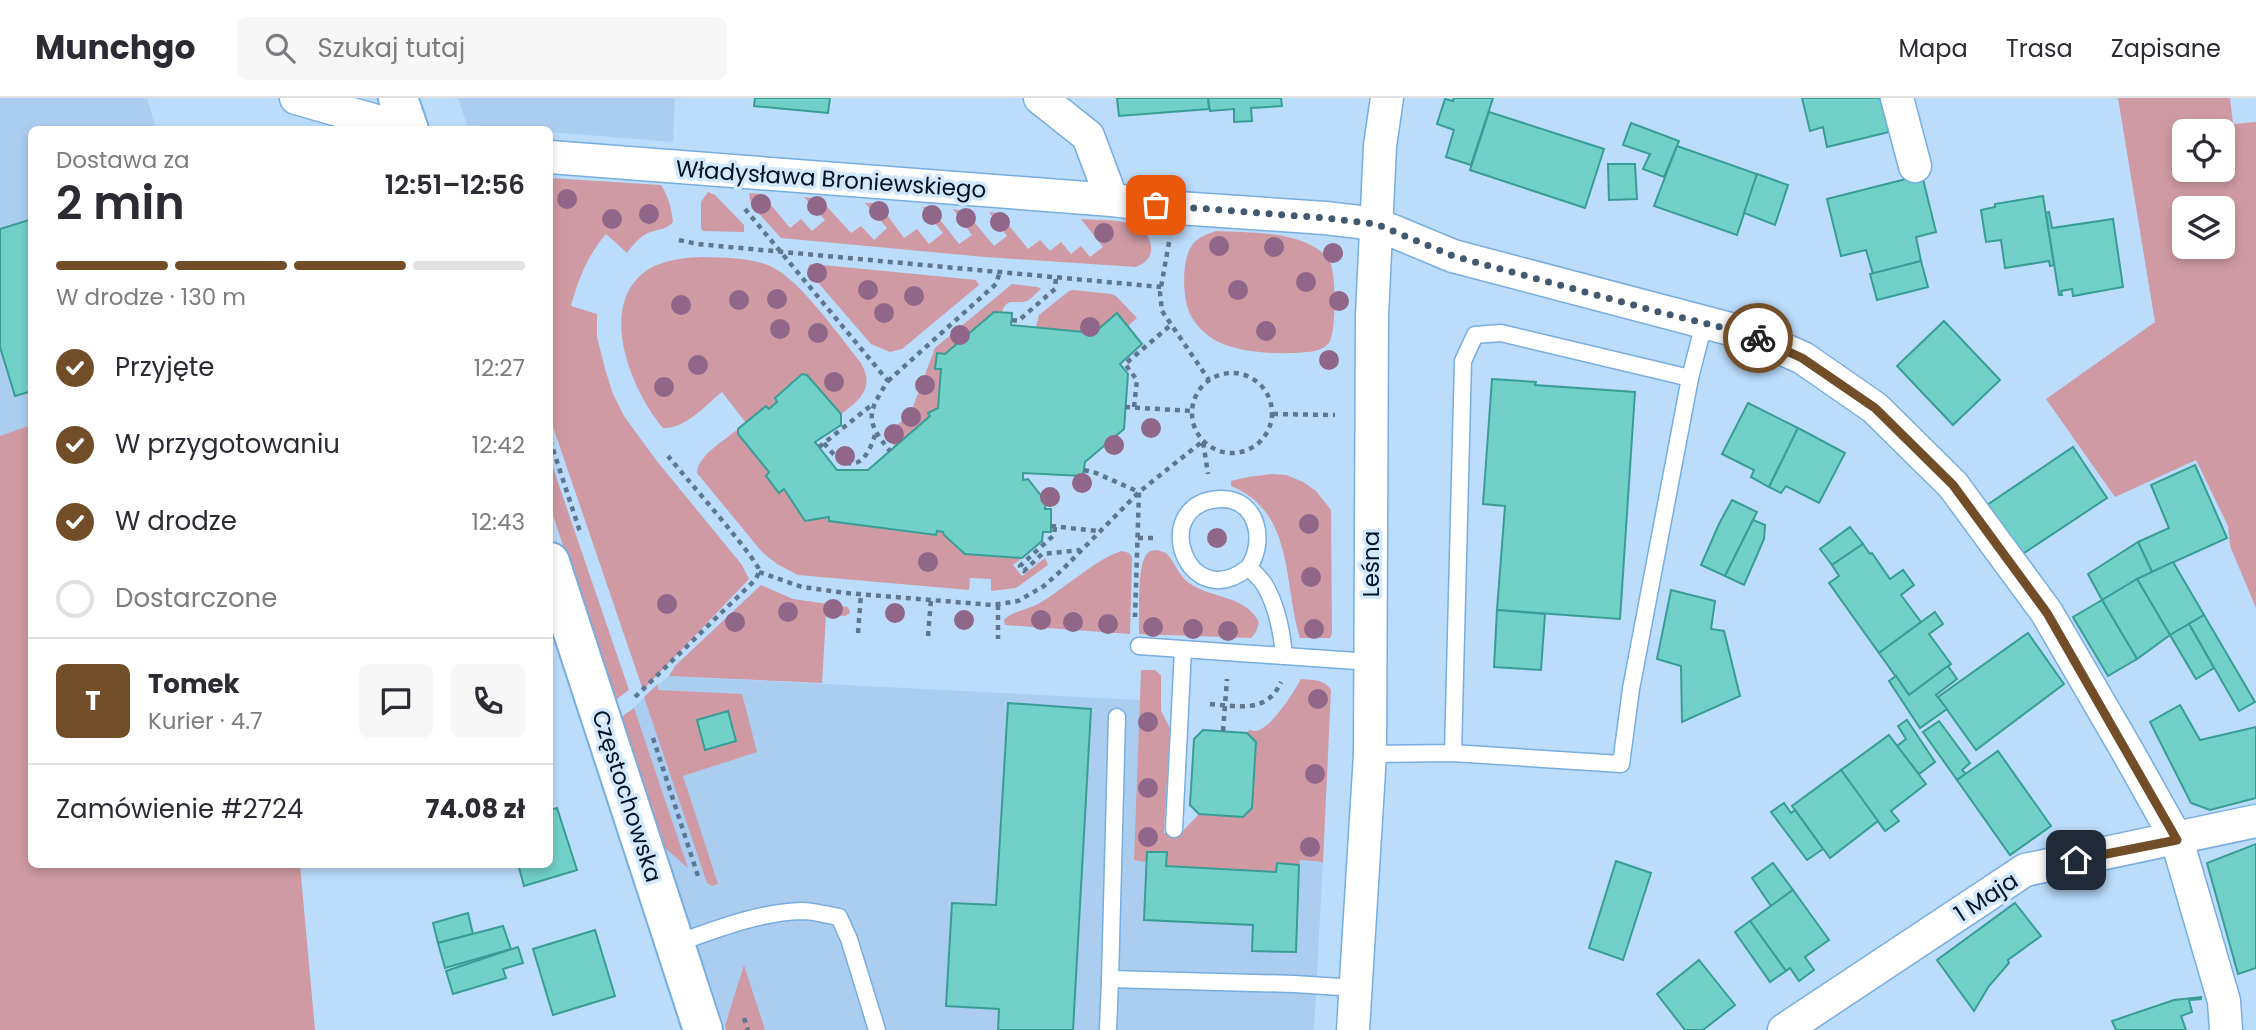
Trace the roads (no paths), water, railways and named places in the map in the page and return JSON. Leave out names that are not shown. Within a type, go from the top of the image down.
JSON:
[{"type":"street","points":[[296,98],[387,126]]},
{"type":"street","points":[[398,98],[408,126]]},
{"type":"street","points":[[1040,98],[1088,136],[1112,200]]},
{"type":"street","name":"Leśna","points":[[1353,1030],[1370,754],[1372,316],[1380,146],[1387,98]]},
{"type":"street","points":[[1897,98],[1915,166]]},
{"type":"street","name":"Władysława Broniewskiego","points":[[553,157],[1112,200],[1376,224],[1453,256],[1749,334],[1802,358],[1875,408],[1953,485],[2047,613],[2177,840],[2224,1001],[2226,1030]]},
{"type":"street","name":"Częstochowska","points":[[553,571],[704,1030]]},
{"type":"street","name":"1 Maja","points":[[1784,1030],[2025,870],[2177,840],[2256,821]]},
{"type":"lane","points":[[1370,754],[1453,753],[1621,764],[1631,689],[1690,378],[1704,323]]},
{"type":"lane","points":[[1453,753],[1463,361],[1475,335],[1501,333],[1690,378]]},
{"type":"lane","points":[[1214,500],[1240,505],[1254,520],[1259,536],[1257,552],[1249,567],[1224,579],[1198,573],[1185,558],[1181,548],[1184,521],[1198,506],[1214,500]]},
{"type":"lane","points":[[1249,567],[1264,584],[1274,607],[1284,656]]},
{"type":"lane","points":[[1139,646],[1371,662]]},
{"type":"lane","points":[[1174,830],[1183,650]]},
{"type":"lane","points":[[1108,1030],[1116,717]]},
{"type":"lane","points":[[675,944],[776,914],[803,911],[839,917],[849,939],[877,1030]]},
{"type":"lane","points":[[1110,979],[1356,988]]}]
